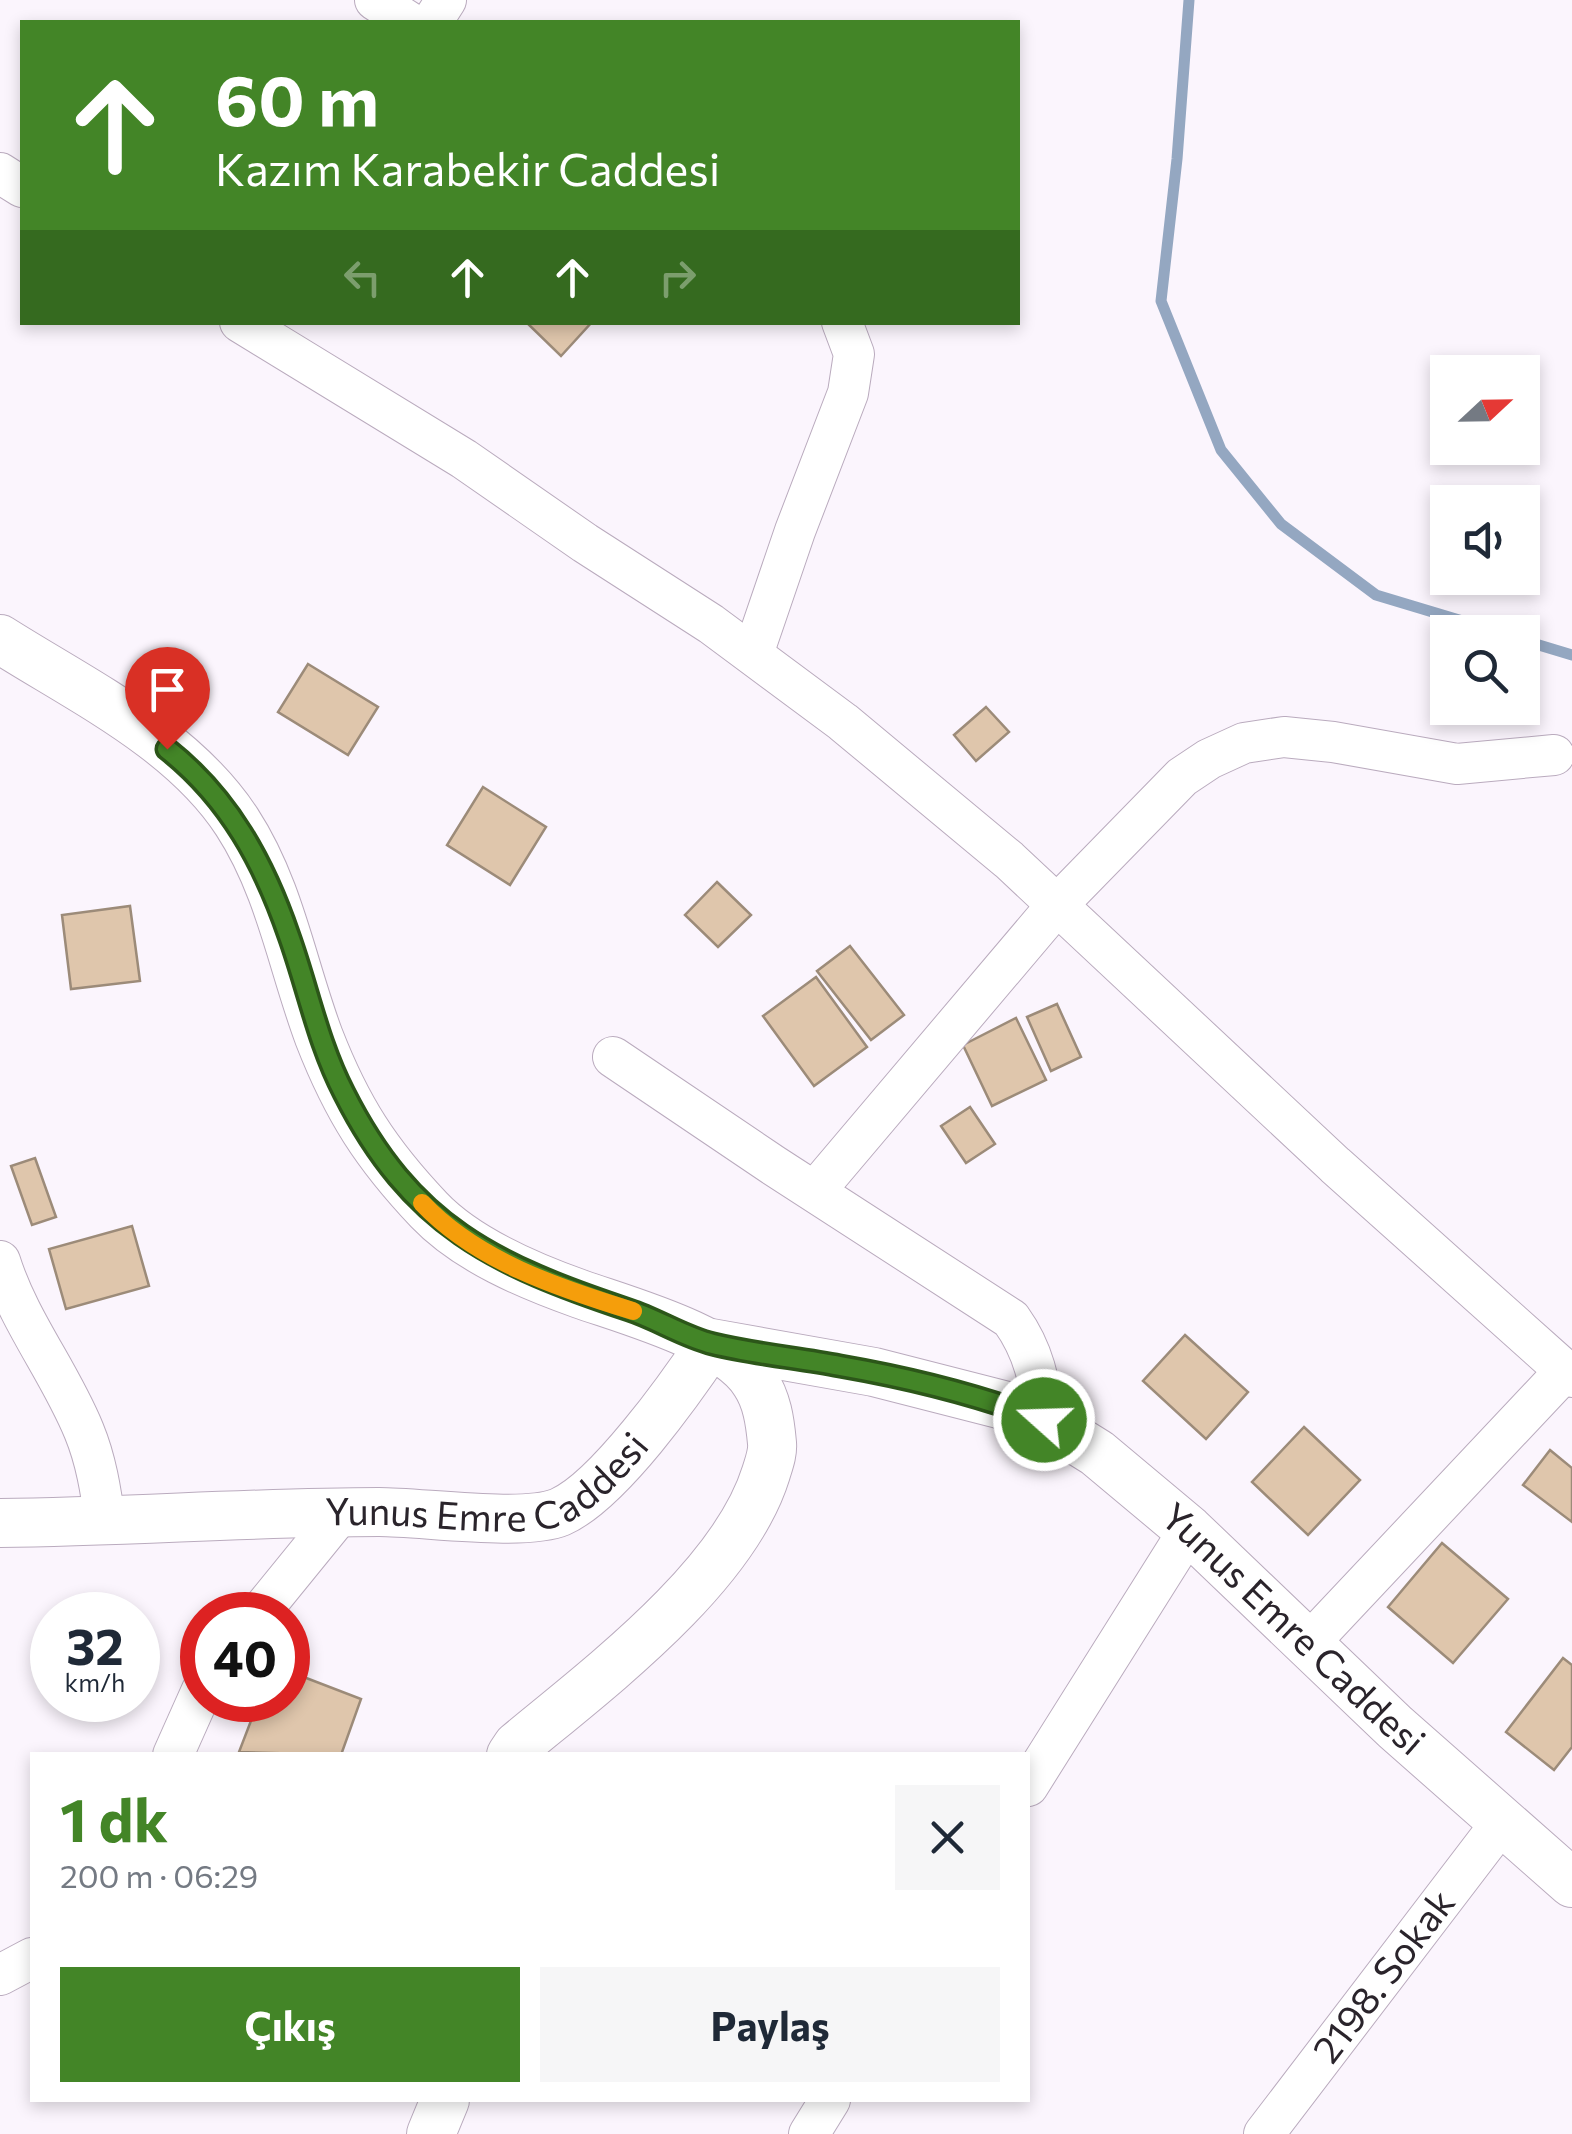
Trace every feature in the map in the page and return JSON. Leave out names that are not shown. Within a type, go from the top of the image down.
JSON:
[{"type":"street","points":[[375,0],[406,20]]},
{"type":"street","points":[[246,325],[464,459],[752,654],[888,758],[1057,905],[1568,1374],[1310,1644]]},
{"type":"street","points":[[752,654],[848,393],[854,354],[843,325]]},
{"type":"street","points":[[0,639],[138,726],[197,772],[237,822],[266,876],[290,938],[318,1034],[341,1088],[366,1137],[434,1215],[475,1245],[526,1274],[633,1311],[710,1344],[754,1379],[768,1410],[773,1449],[745,1521],[677,1605],[636,1647],[513,1752]]},
{"type":"street","points":[[815,1191],[1057,905],[1182,777],[1209,759],[1244,742],[1284,738],[1333,742],[1458,764],[1554,754]]},
{"type":"street","points":[[613,1056],[1012,1319],[1039,1374],[1044,1420]]},
{"type":"street","points":[[0,1261],[29,1330],[83,1428],[97,1468],[106,1522]]},
{"type":"street","name":"Yunus Emre Caddesi","points":[[0,1523],[341,1513],[531,1518],[560,1512],[598,1482],[678,1392],[710,1344],[874,1372],[1002,1404],[1044,1420],[1097,1453],[1189,1530],[1395,1727],[1572,1883]]},
{"type":"street","points":[[277,1592],[341,1513]]},
{"type":"street","points":[[1030,1783],[1189,1530]]},
{"type":"street","points":[[175,1752],[188,1722]]},
{"type":"street","name":"2198. Sokak","points":[[1264,2134],[1502,1822]]},
{"type":"street","points":[[0,1974],[30,1959]]},
{"type":"street","points":[[431,2134],[444,2102]]},
{"type":"street","points":[[809,2134],[829,2102]]},
{"type":"building","points":[[529,325],[589,325],[561,356]]},
{"type":"building","points":[[308,664],[378,707],[348,755],[278,712]]},
{"type":"building","points":[[986,707],[1009,732],[976,761],[954,735]]},
{"type":"building","points":[[483,787],[546,827],[510,885],[447,845]]},
{"type":"building","points":[[717,882],[751,915],[718,947],[685,915]]},
{"type":"building","points":[[130,906],[140,981],[71,989],[62,915]]},
{"type":"building","points":[[850,946],[904,1015],[871,1040],[817,971]]},
{"type":"building","points":[[816,977],[867,1047],[814,1086],[763,1016]]},
{"type":"building","points":[[1057,1004],[1081,1057],[1051,1071],[1027,1017]]},
{"type":"building","points":[[1016,1018],[1046,1080],[992,1106],[963,1045]]},
{"type":"building","points":[[970,1107],[995,1144],[966,1163],[941,1126]]},
{"type":"building","points":[[35,1158],[56,1217],[32,1225],[11,1166]]},
{"type":"building","points":[[132,1226],[149,1286],[66,1309],[49,1249]]},
{"type":"building","points":[[1185,1335],[1248,1392],[1206,1439],[1143,1381]]},
{"type":"building","points":[[1304,1427],[1360,1480],[1308,1535],[1252,1482]]},
{"type":"building","points":[[1550,1450],[1572,1468],[1572,1522],[1523,1485]]},
{"type":"building","points":[[1442,1543],[1508,1599],[1453,1663],[1388,1607]]},
{"type":"building","points":[[1563,1658],[1572,1665],[1572,1747],[1554,1770],[1506,1732]]},
{"type":"building","points":[[310,1679],[361,1699],[342,1752],[239,1752],[251,1722],[310,1722]]},
{"type":"waterway","points":[[1189,0],[1161,301],[1221,450],[1281,524],[1376,595],[1442,615]]},
{"type":"waterway","points":[[1540,645],[1572,655]]},
{"type":"slow traffic","points":[[422,1203],[475,1245],[526,1274],[633,1311]]},
{"type":"route","points":[[167,749],[197,772],[237,822],[266,876],[290,938],[318,1034],[341,1088],[366,1137],[434,1215],[475,1245],[526,1274],[633,1311],[710,1344],[874,1372],[1002,1404],[1044,1420]]}]
